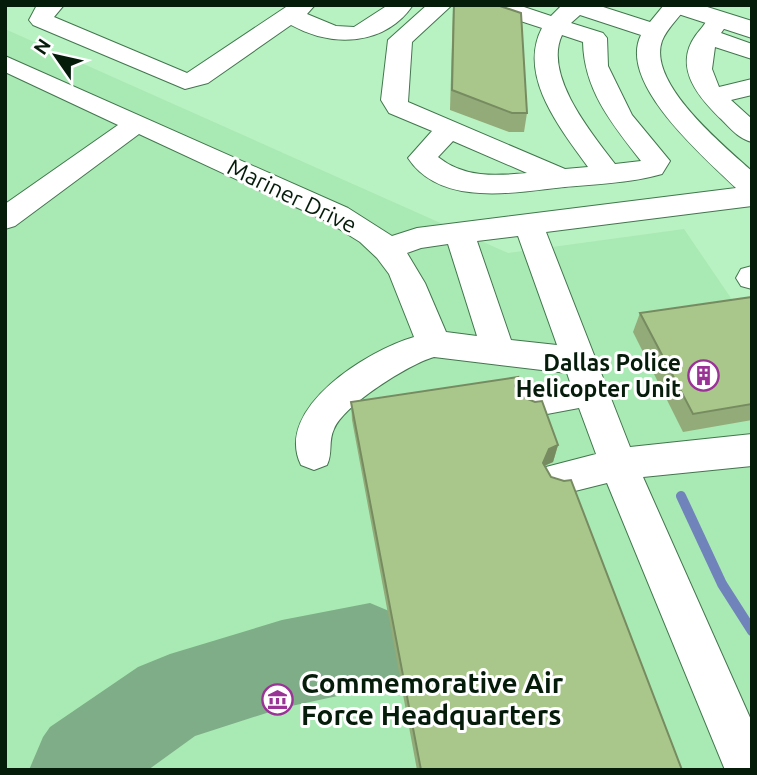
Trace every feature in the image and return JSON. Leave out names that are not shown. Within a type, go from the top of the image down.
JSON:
[{"type":"main road","points":[[676,6],[752,30]]},
{"type":"main road","points":[[721,20],[752,9]]},
{"type":"lane","points":[[52,5],[45,10],[41,20],[185,81],[199,78],[298,9],[300,21],[338,35],[354,36],[370,31],[402,5]]},
{"type":"lane","points":[[441,5],[400,40],[394,100],[398,107],[562,178]]},
{"type":"lane","points":[[494,5],[595,38],[596,65],[620,117],[656,162]]},
{"type":"lane","points":[[608,174],[573,126],[551,84],[546,47],[555,25],[575,6],[656,32]]},
{"type":"lane","points":[[676,6],[649,41],[646,60],[652,76],[664,95],[752,188]]},
{"type":"lane","points":[[752,52],[721,20],[698,60],[699,77],[713,96],[752,134]]},
{"type":"lane","name":"Mariner Drive","points":[[5,63],[338,215],[368,233],[387,249],[405,274],[434,344]]},
{"type":"lane","points":[[713,96],[752,87]]},
{"type":"lane","points":[[5,219],[136,124]]},
{"type":"lane","points":[[449,129],[422,158],[435,172],[470,184],[516,184],[608,174],[652,168],[656,162],[717,153]]},
{"type":"lane","points":[[387,249],[416,238],[752,196]]},
{"type":"lane","points":[[528,226],[618,464],[748,770]]},
{"type":"lane","points":[[459,233],[499,353]]},
{"type":"lane","points":[[314,454],[313,437],[319,418],[365,377],[404,353],[434,344],[499,353],[584,376]]},
{"type":"lane","points":[[531,403],[584,376]]},
{"type":"lane","points":[[559,479],[618,464],[752,450]]},
{"type":"shaded area","points":[[5,29],[508,253],[684,229],[752,329],[752,770],[5,770]]},
{"type":"building","points":[[454,5],[497,5],[521,13],[527,113],[512,113],[452,90]]},
{"type":"building","name":"Dallas Police Helicopter Unit","points":[[752,297],[752,404],[693,414],[640,313]]},
{"type":"building","points":[[518,377],[515,386],[520,396],[535,402],[542,401],[558,445],[549,449],[543,463],[551,477],[571,480],[682,770],[421,770],[351,402]]},
{"type":"waterway","points":[[681,496],[722,584],[752,631]]},
{"type":"taxiway","points":[[76,770],[83,760],[170,699],[282,664],[370,646]]},
{"type":"place","name":"Dallas Police Helicopter Unit","points":[[704,376]]},
{"type":"place","name":"Commemorative Air Force Headquarters","points":[[278,699]]}]
